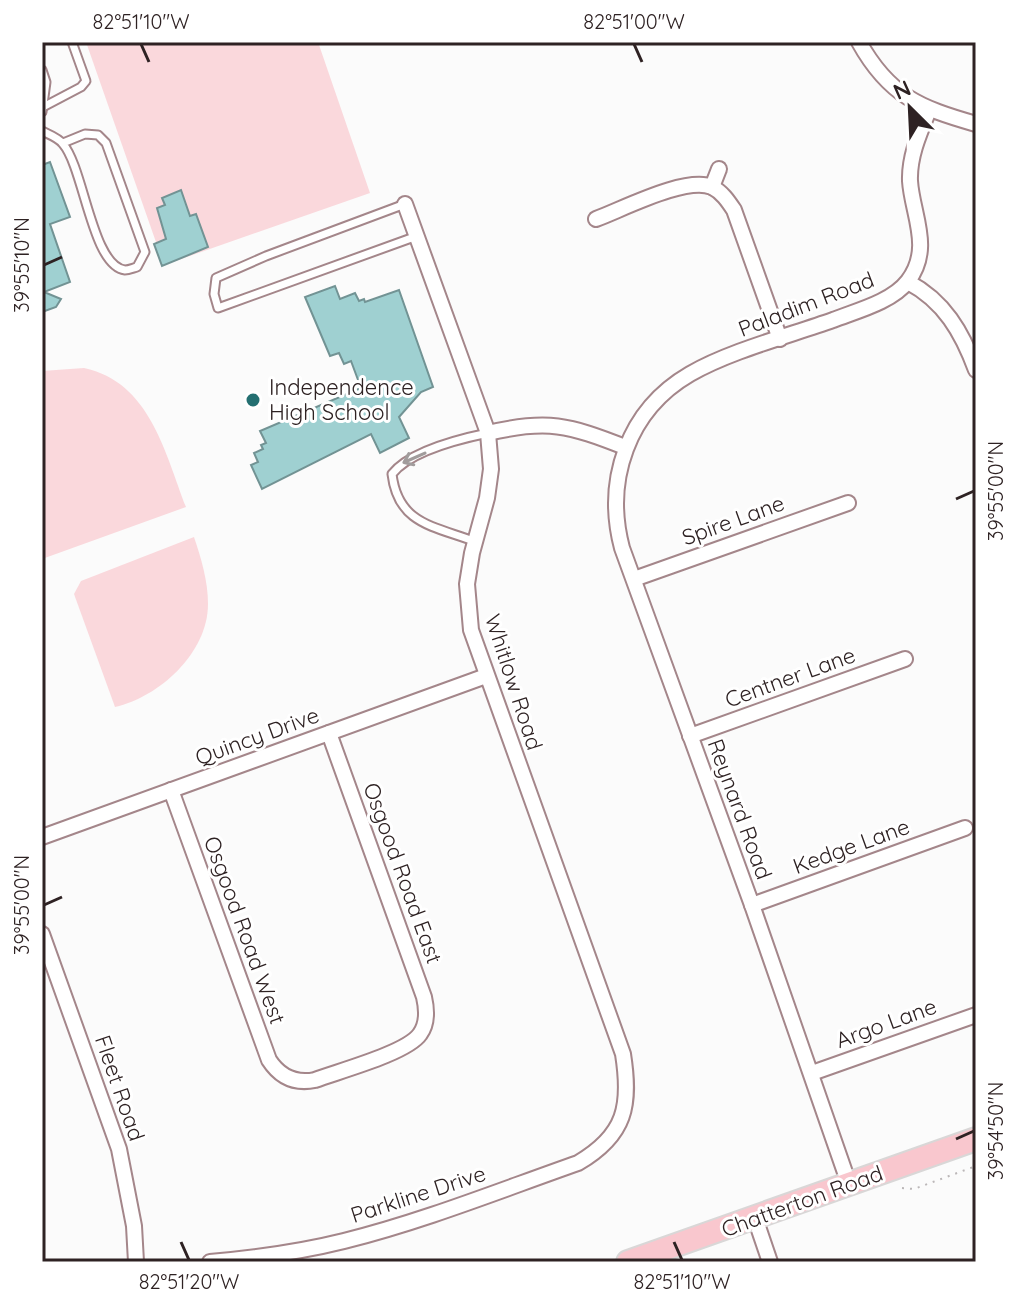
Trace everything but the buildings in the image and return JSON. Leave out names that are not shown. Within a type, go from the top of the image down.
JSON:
[{"type":"main road","name":"Chatterton Road","points":[[628,1262],[976,1139]]},
{"type":"street","points":[[859,42],[878,72],[900,92],[929,110],[976,124]]},
{"type":"street","name":"Paladim Road","points":[[625,447],[636,425],[658,398],[707,365],[861,310],[908,282],[921,235],[911,168],[929,110]]},
{"type":"street","points":[[712,187],[719,169]]},
{"type":"street","points":[[596,219],[691,184],[712,187],[734,210],[780,339]]},
{"type":"street","name":"Whitlow Road","points":[[405,204],[488,433],[491,469],[485,512],[469,569],[467,599],[471,630],[623,1054],[628,1089],[620,1124]]},
{"type":"street","points":[[908,282],[936,300],[951,317],[976,370]]},
{"type":"street","points":[[488,433],[536,424],[565,426],[625,447]]},
{"type":"street","name":"Reynard Road","points":[[625,447],[615,505],[617,530],[849,1184]]},
{"type":"street","name":"Spire Lane","points":[[634,579],[848,503]]},
{"type":"street","name":"Centner Lane","points":[[690,736],[905,659]]},
{"type":"street","name":"Quincy Drive","points":[[42,837],[486,676]]},
{"type":"street","name":"Osgood Road East","points":[[288,1078],[301,1082],[315,1080],[408,1045],[420,1035],[427,1013],[424,997],[329,733]]},
{"type":"street","name":"Osgood Road West","points":[[171,790],[265,1052],[274,1067],[288,1078]]},
{"type":"street","name":"Kedge Lane","points":[[752,905],[965,828]]},
{"type":"street","name":"Fleet Road","points":[[42,934],[119,1149],[134,1226],[136,1262]]},
{"type":"street","name":"Argo Lane","points":[[812,1073],[976,1015]]},
{"type":"street","name":"Parkline Drive","points":[[210,1262],[304,1250],[413,1222],[578,1163],[603,1147],[620,1124]]},
{"type":"street","points":[[755,1218],[770,1262]]},
{"type":"lane","points":[[43,110],[86,81],[72,42]]},
{"type":"lane","points":[[42,70],[46,82],[43,110]]},
{"type":"lane","points":[[42,131],[63,143],[74,163],[102,246],[111,263],[125,270],[137,267],[145,252],[106,143],[98,135],[85,134],[63,143]]},
{"type":"lane","points":[[405,204],[216,278],[214,294],[218,308],[417,236]]},
{"type":"lane","points":[[476,542],[416,520],[402,507],[394,492],[392,474],[400,464],[434,448],[488,433]]},
{"type":"path","points":[[902,1188],[914,1189],[976,1166]]},
{"type":"shaded area","points":[[86,42],[318,42],[370,193],[164,265]]},
{"type":"shaded area","points":[[84,368],[106,376],[125,388],[140,404],[162,443],[186,507],[42,559],[42,371]]},
{"type":"shaded area","points":[[194,537],[208,595],[206,622],[200,639],[178,670],[164,683],[132,702],[115,707],[74,594],[81,581]]},
{"type":"place","name":"Independence High School","points":[[253,400]]}]
